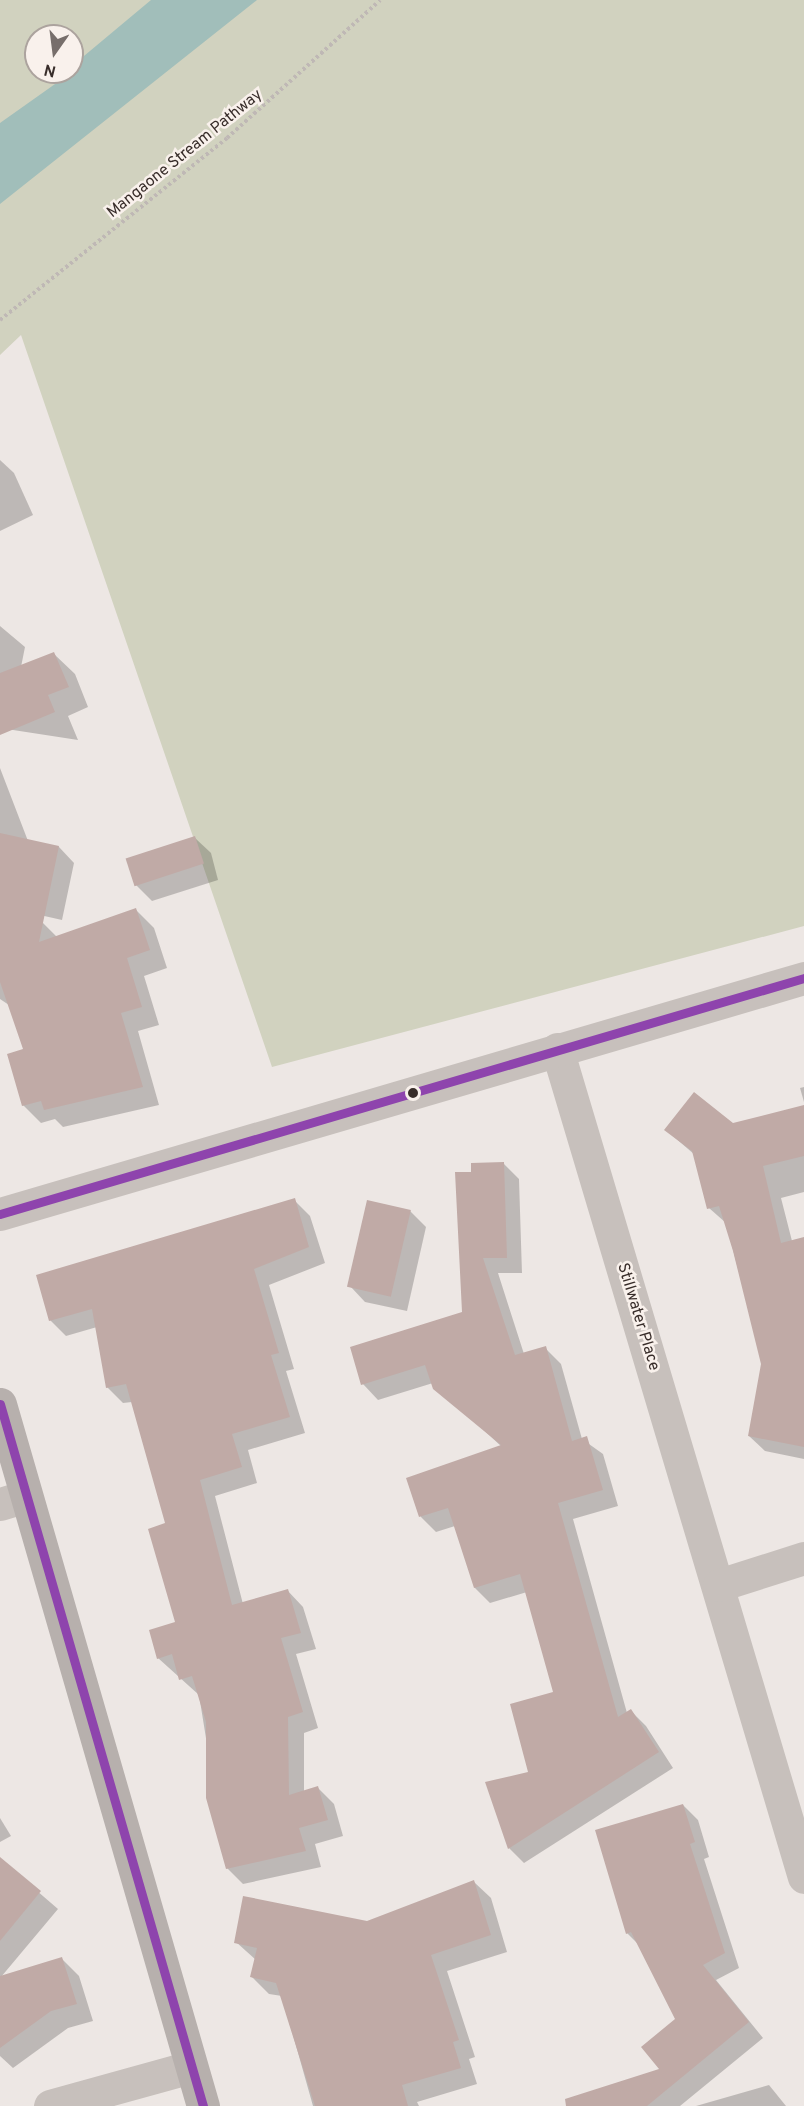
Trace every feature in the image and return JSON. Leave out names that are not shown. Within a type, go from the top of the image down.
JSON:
[{"type":"street","points":[[0,1214],[804,978]]},
{"type":"street","name":"Stillwater Place","points":[[557,1049],[719,1585],[804,1877]]},
{"type":"street","points":[[0,1404],[13,1500],[203,2106]]},
{"type":"street","points":[[719,1585],[804,1558]]},
{"type":"street","points":[[50,2106],[191,2067]]},
{"type":"path","name":"Mangaone Stream Pathway","points":[[0,320],[227,138],[380,0]]},
{"type":"green space","points":[[0,0],[804,0],[804,926],[272,1067],[21,335],[0,355]]},
{"type":"water","points":[[151,0],[257,0],[0,204],[0,123],[55,84],[84,84],[84,56]]},
{"type":"building","points":[[54,652],[69,687],[48,695],[55,712],[0,735],[0,673]]},
{"type":"building","points":[[0,833],[59,846],[39,942],[136,908],[150,950],[127,958],[142,1007],[121,1013],[143,1087],[44,1110],[41,1101],[22,1106],[7,1054],[23,1049],[0,982]]},
{"type":"building","points":[[195,836],[204,864],[135,886],[126,859]]},
{"type":"building","points":[[694,1092],[733,1123],[804,1105],[804,1156],[763,1166],[781,1243],[804,1237],[804,1447],[748,1436],[761,1364],[733,1251],[719,1206],[707,1209],[692,1151],[664,1130]]},
{"type":"building","points":[[504,1162],[507,1258],[483,1258],[515,1355],[546,1346],[572,1441],[587,1436],[603,1490],[558,1503],[618,1717],[631,1709],[659,1752],[508,1849],[485,1782],[528,1772],[510,1704],[553,1692],[520,1574],[474,1588],[448,1508],[419,1517],[406,1478],[501,1445],[433,1389],[425,1365],[361,1385],[350,1347],[462,1312],[455,1172],[471,1172],[471,1163]]},
{"type":"building","points":[[295,1198],[309,1247],[254,1269],[279,1353],[271,1355],[290,1417],[232,1434],[242,1467],[200,1480],[232,1605],[288,1589],[301,1633],[281,1638],[303,1712],[288,1717],[289,1795],[318,1786],[328,1820],[299,1828],[306,1851],[226,1869],[206,1798],[206,1722],[192,1676],[179,1680],[172,1654],[157,1659],[149,1630],[175,1622],[148,1529],[165,1523],[126,1384],[106,1388],[92,1309],[49,1321],[36,1275]]},
{"type":"building","points":[[367,1200],[411,1210],[391,1297],[347,1287]]},
{"type":"building","points":[[683,1804],[695,1842],[690,1844],[725,1953],[703,1965],[749,2022],[647,2106],[566,2106],[565,2099],[659,2069],[641,2047],[675,2019],[631,1932],[626,1934],[595,1830]]},
{"type":"building","points":[[0,1857],[41,1891],[0,1941]]},
{"type":"building","points":[[474,1880],[491,1935],[431,1955],[459,2040],[453,2042],[461,2068],[402,2085],[408,2106],[315,2106],[276,1983],[250,1977],[257,1948],[234,1943],[243,1896],[367,1921]]},
{"type":"building","points":[[62,1957],[77,2004],[51,2011],[0,2048],[0,1976]]},
{"type":"transit line","points":[[0,1214],[804,978]]},
{"type":"transit line","points":[[0,1404],[203,2106]]}]
